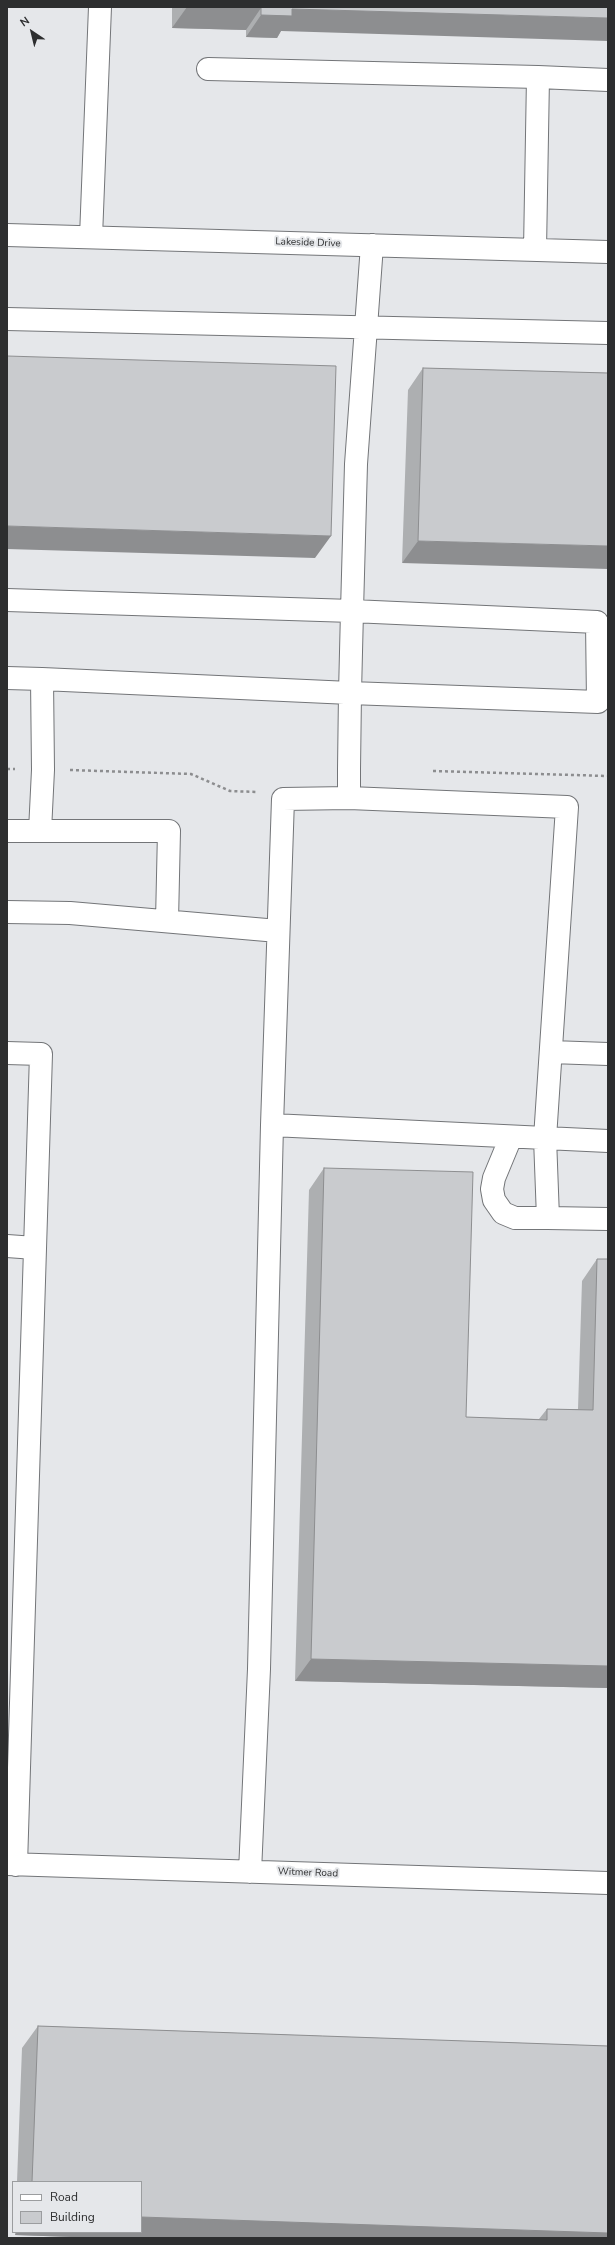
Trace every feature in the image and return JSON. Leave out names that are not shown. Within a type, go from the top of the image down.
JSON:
[{"type":"street","points":[[91,237],[100,7]]},
{"type":"street","points":[[208,69],[608,80]]},
{"type":"street","points":[[535,250],[538,77]]},
{"type":"street","name":"Lakeside Drive","points":[[7,235],[608,252]]},
{"type":"street","points":[[349,798],[350,692],[356,464],[372,245]]},
{"type":"street","points":[[7,319],[366,326],[608,333]]},
{"type":"street","points":[[7,600],[352,611],[597,622],[598,702],[7,678]]},
{"type":"street","points":[[40,831],[43,770],[42,679]]},
{"type":"street","points":[[250,1872],[259,1669],[272,1125],[283,799],[349,798],[567,807],[545,1138],[548,1218]]},
{"type":"street","points":[[7,831],[169,831],[167,922]]},
{"type":"street","points":[[7,912],[70,913],[278,931]]},
{"type":"street","points":[[551,1052],[608,1054]]},
{"type":"street","points":[[7,1053],[41,1054],[35,1248],[14,1695],[12,1865]]},
{"type":"street","points":[[272,1125],[608,1142]]},
{"type":"street","points":[[511,1137],[494,1178],[492,1189],[494,1200],[503,1212],[515,1218],[608,1219]]},
{"type":"street","points":[[7,1246],[35,1248]]},
{"type":"street","name":"Witmer Road","points":[[12,1865],[608,1883]]},
{"type":"building","points":[[217,7],[608,7],[608,18],[292,9],[292,16],[261,15],[261,8]]},
{"type":"building","points":[[7,356],[336,366],[331,536],[7,526]]},
{"type":"building","points":[[423,368],[608,373],[608,546],[418,541]]},
{"type":"building","points":[[324,1168],[473,1172],[466,1417],[547,1420],[547,1409],[593,1410],[597,1259],[608,1259],[608,1666],[311,1659]]},
{"type":"building","points":[[38,2026],[608,2046],[608,2233],[142,2217],[142,2181],[32,2181]]}]
